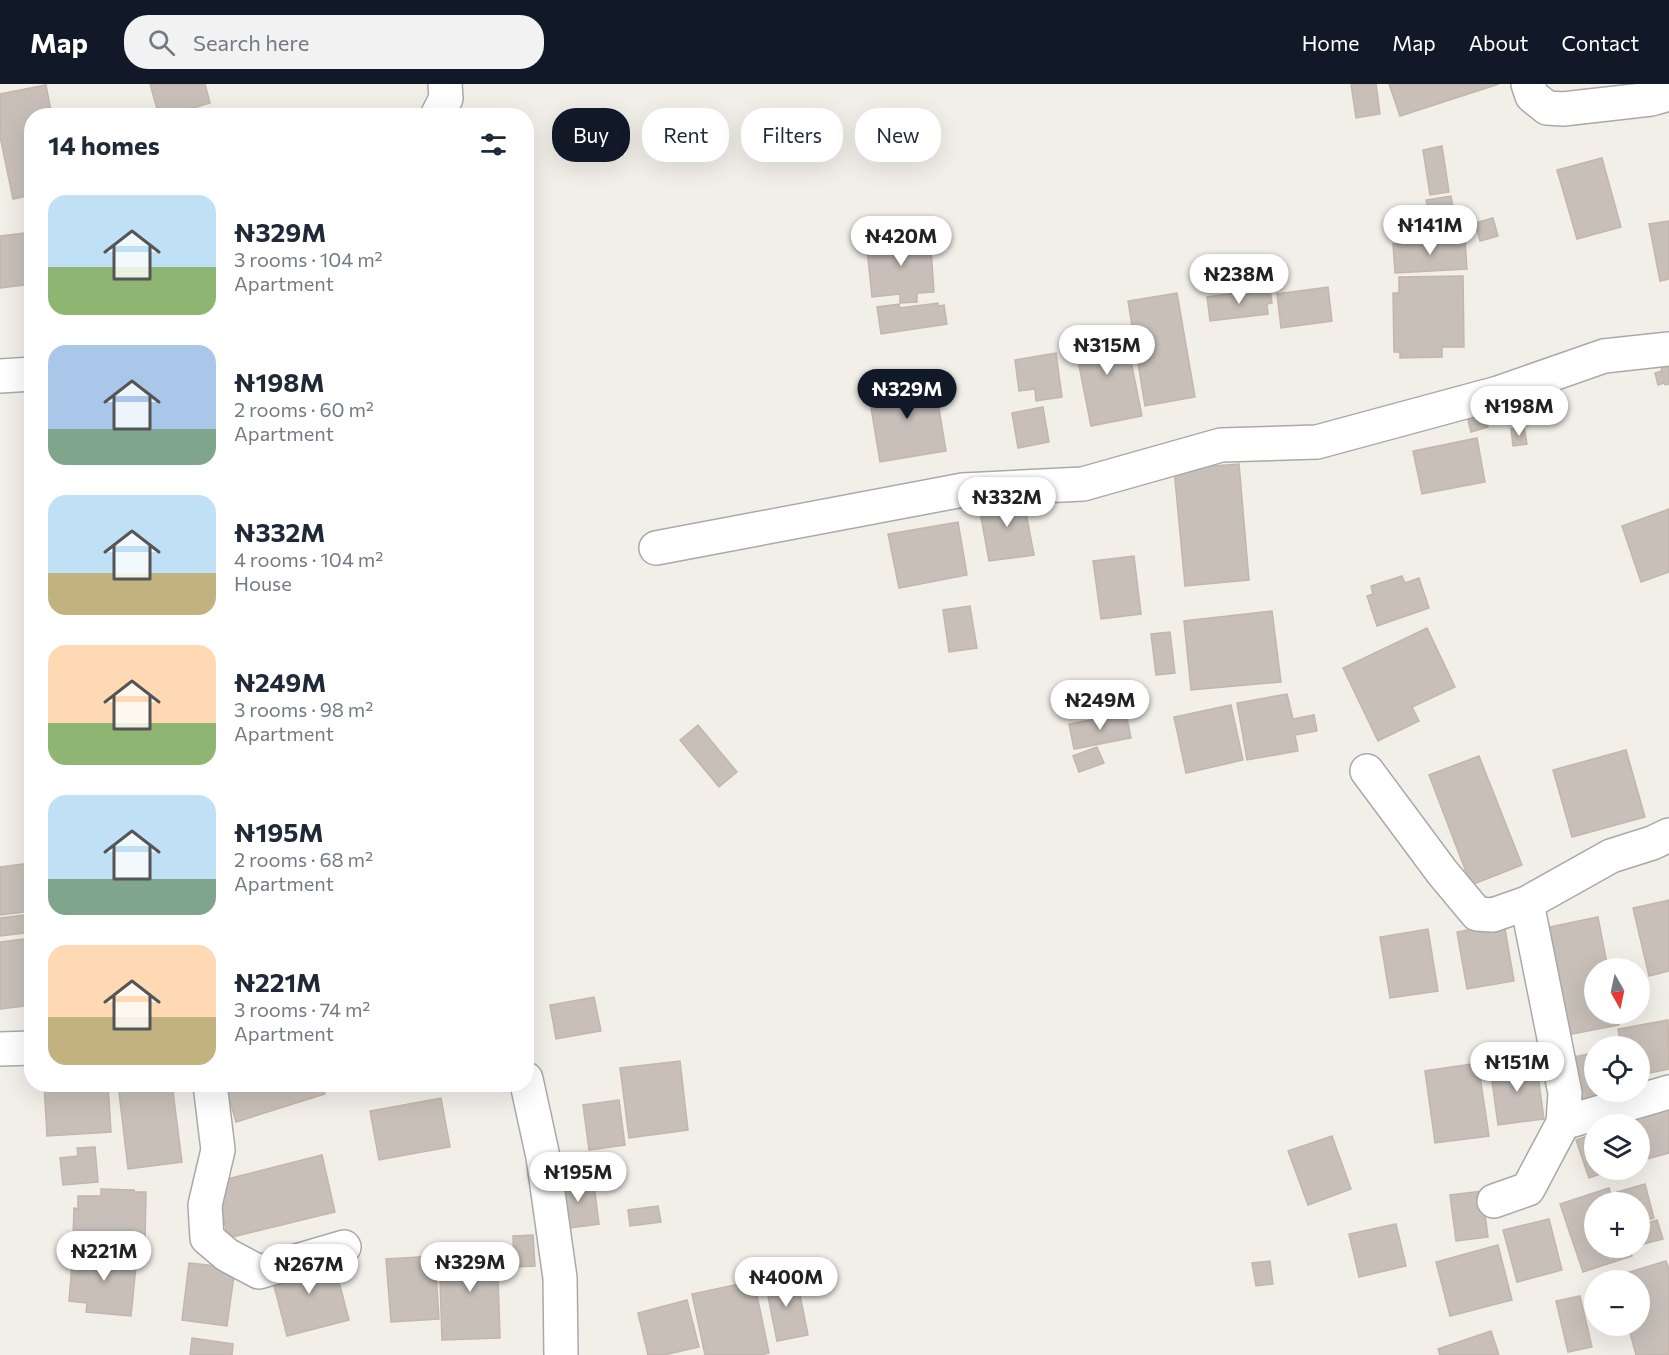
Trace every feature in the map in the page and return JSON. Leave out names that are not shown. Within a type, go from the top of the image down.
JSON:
[{"type":"street","points":[[441,108],[446,98],[445,84]]},
{"type":"street","points":[[1528,84],[1532,96],[1547,108],[1563,109],[1652,99],[1669,94]]},
{"type":"street","points":[[656,548],[963,490],[1083,484],[1221,445],[1317,441],[1498,393],[1604,356],[1669,349]]},
{"type":"street","points":[[0,376],[24,374]]},
{"type":"street","points":[[1367,771],[1442,872],[1477,914],[1492,915],[1527,903],[1611,856],[1669,835]]},
{"type":"street","points":[[1494,1201],[1528,1189],[1563,1123],[1565,1093],[1527,903]]},
{"type":"street","points":[[0,1049],[24,1048]]},
{"type":"street","points":[[211,1092],[218,1149],[205,1205],[207,1238],[228,1256],[259,1272],[344,1247]]},
{"type":"street","points":[[529,1092],[543,1157],[560,1278],[561,1355]]},
{"type":"street","points":[[1563,1123],[1669,1092]]},
{"type":"building","points":[[150,84],[205,84],[210,103],[193,108],[157,108]]},
{"type":"building","points":[[1351,84],[1376,84],[1380,114],[1356,118]]},
{"type":"building","points":[[1389,84],[1499,84],[1400,116]]},
{"type":"building","points":[[46,85],[50,108],[24,108],[24,197],[13,199],[0,136],[0,94]]},
{"type":"building","points":[[1442,146],[1449,192],[1430,195],[1423,150]]},
{"type":"building","points":[[1602,158],[1621,227],[1577,239],[1557,170]]},
{"type":"building","points":[[1451,196],[1454,213],[1430,218],[1426,200]]},
{"type":"building","points":[[1493,218],[1498,236],[1480,241],[1475,223]]},
{"type":"building","points":[[1669,221],[1669,279],[1660,281],[1649,224]]},
{"type":"building","points":[[24,233],[24,285],[0,288],[0,236]]},
{"type":"building","points":[[930,235],[934,292],[917,293],[917,302],[900,303],[900,294],[872,297],[866,239]]},
{"type":"building","points":[[1465,240],[1467,269],[1395,273],[1393,244]]},
{"type":"building","points":[[1463,276],[1464,347],[1442,347],[1442,357],[1400,358],[1400,352],[1394,352],[1393,293],[1399,293],[1399,277]]},
{"type":"building","points":[[1328,287],[1332,321],[1281,328],[1277,294]]},
{"type":"building","points":[[1270,289],[1272,303],[1267,304],[1268,314],[1210,321],[1207,297]]},
{"type":"building","points":[[1177,293],[1195,397],[1145,406],[1128,301]]},
{"type":"building","points":[[938,303],[938,306],[944,305],[947,324],[881,334],[877,307],[899,304],[900,308]]},
{"type":"building","points":[[1124,326],[1142,416],[1091,426],[1073,335]]},
{"type":"building","points":[[1056,353],[1062,397],[1036,401],[1035,389],[1019,391],[1015,360]]},
{"type":"building","points":[[1669,359],[1669,384],[1658,385],[1655,373],[1662,371],[1659,361]]},
{"type":"building","points":[[934,378],[946,451],[880,462],[868,389]]},
{"type":"building","points":[[1481,404],[1488,427],[1471,432],[1465,408]]},
{"type":"building","points":[[1043,407],[1049,442],[1018,448],[1012,413]]},
{"type":"building","points":[[1524,427],[1527,444],[1513,446],[1511,429]]},
{"type":"building","points":[[1477,438],[1485,482],[1422,494],[1413,451]]},
{"type":"building","points":[[1239,464],[1249,580],[1185,586],[1174,469]]},
{"type":"building","points":[[1022,491],[1034,555],[989,561],[980,512],[991,510],[988,497]]},
{"type":"building","points":[[1669,509],[1669,572],[1641,582],[1622,526]]},
{"type":"building","points":[[958,522],[967,575],[899,588],[888,534]]},
{"type":"building","points":[[1134,556],[1141,614],[1101,619],[1093,561]]},
{"type":"building","points":[[1402,576],[1405,583],[1419,578],[1429,608],[1377,626],[1367,596],[1373,594],[1371,586]]},
{"type":"building","points":[[970,606],[977,648],[949,652],[943,610]]},
{"type":"building","points":[[1272,611],[1281,682],[1191,690],[1184,621]]},
{"type":"building","points":[[1427,628],[1455,687],[1412,707],[1419,721],[1378,741],[1343,668]]},
{"type":"building","points":[[1170,632],[1175,673],[1156,675],[1151,634]]},
{"type":"building","points":[[1287,694],[1293,719],[1314,715],[1317,731],[1295,735],[1298,751],[1247,760],[1237,703]]},
{"type":"building","points":[[1231,705],[1243,760],[1186,773],[1174,717]]},
{"type":"building","points":[[1126,713],[1131,738],[1074,749],[1069,724]]},
{"type":"building","points":[[698,725],[737,772],[719,787],[680,740]]},
{"type":"building","points":[[1097,747],[1104,763],[1079,772],[1073,756]]},
{"type":"building","points":[[1626,750],[1645,817],[1572,837],[1553,770]]},
{"type":"building","points":[[1479,756],[1522,865],[1471,885],[1429,775]]},
{"type":"building","points":[[24,864],[24,912],[0,915],[0,867]]},
{"type":"building","points":[[1669,900],[1669,971],[1650,976],[1650,958],[1645,958],[1633,908]]},
{"type":"building","points":[[24,915],[24,933],[0,936],[0,918]]},
{"type":"building","points":[[1598,917],[1606,958],[1584,958],[1584,1024],[1619,1025],[1561,1036],[1540,929]]},
{"type":"building","points":[[1504,923],[1514,981],[1467,989],[1457,932]]},
{"type":"building","points":[[1428,929],[1438,991],[1390,998],[1380,937]]},
{"type":"building","points":[[24,939],[24,1006],[0,1009],[0,942]]},
{"type":"building","points":[[594,997],[601,1031],[556,1039],[550,1005]]},
{"type":"building","points":[[1668,1020],[1669,1069],[1650,1073],[1650,1036],[1619,1036],[1618,1029]]},
{"type":"building","points":[[1584,1055],[1584,1101],[1572,1104],[1563,1059]]},
{"type":"building","points":[[680,1061],[688,1130],[629,1138],[620,1068]]},
{"type":"building","points":[[1536,1061],[1544,1119],[1498,1125],[1490,1067]]},
{"type":"building","points":[[1478,1063],[1489,1136],[1435,1143],[1425,1071]]},
{"type":"building","points":[[44,1092],[108,1092],[111,1132],[47,1136]]},
{"type":"building","points":[[119,1092],[173,1092],[182,1162],[128,1169]]},
{"type":"building","points":[[227,1092],[324,1092],[325,1094],[236,1122]]},
{"type":"building","points":[[441,1098],[450,1147],[379,1160],[370,1111]]},
{"type":"building","points":[[619,1100],[625,1145],[589,1150],[583,1105]]},
{"type":"building","points":[[1669,1105],[1669,1153],[1650,1158],[1650,1114],[1633,1114]]},
{"type":"building","points":[[1332,1136],[1351,1189],[1308,1205],[1288,1151]]},
{"type":"building","points":[[1584,1137],[1584,1163],[1576,1140]]},
{"type":"building","points":[[95,1147],[98,1182],[63,1185],[60,1158],[78,1156],[77,1148]]},
{"type":"building","points":[[322,1155],[335,1212],[228,1238],[215,1182]]},
{"type":"building","points":[[593,1177],[599,1224],[563,1229],[557,1182]]},
{"type":"building","points":[[1645,1184],[1647,1192],[1617,1192]]},
{"type":"building","points":[[1609,1188],[1610,1192],[1597,1192]]},
{"type":"building","points":[[101,1189],[146,1192],[145,1240],[73,1239],[74,1208],[78,1209],[78,1196],[101,1196]]},
{"type":"building","points":[[1482,1191],[1488,1237],[1456,1241],[1450,1195]]},
{"type":"building","points":[[1584,1196],[1584,1258],[1626,1258],[1583,1272],[1560,1204]]},
{"type":"building","points":[[1650,1203],[1654,1218],[1650,1219]]},
{"type":"building","points":[[658,1206],[661,1222],[630,1226],[628,1210]]},
{"type":"building","points":[[1549,1219],[1562,1270],[1517,1282],[1503,1230]]},
{"type":"building","points":[[1657,1220],[1663,1239],[1650,1242],[1650,1222]]},
{"type":"building","points":[[1396,1224],[1406,1266],[1359,1277],[1349,1234]]},
{"type":"building","points":[[533,1235],[535,1266],[514,1267],[513,1236]]},
{"type":"building","points":[[1498,1245],[1512,1300],[1450,1316],[1436,1262]]},
{"type":"building","points":[[497,1246],[500,1338],[442,1340],[439,1249]]},
{"type":"building","points":[[73,1251],[137,1256],[131,1316],[86,1312],[87,1303],[69,1301]]},
{"type":"building","points":[[332,1255],[349,1320],[287,1336],[270,1270]]},
{"type":"building","points":[[435,1256],[439,1319],[391,1322],[386,1259]]},
{"type":"building","points":[[1270,1261],[1273,1284],[1256,1286],[1252,1263]]},
{"type":"building","points":[[1666,1261],[1669,1269],[1669,1355],[1636,1355],[1631,1336],[1650,1336],[1650,1270],[1636,1270]]},
{"type":"building","points":[[189,1263],[235,1268],[227,1326],[182,1320]]},
{"type":"building","points":[[796,1275],[808,1335],[777,1341],[765,1281]]},
{"type":"building","points":[[754,1281],[769,1353],[705,1355],[692,1294]]},
{"type":"building","points":[[1580,1296],[1584,1313],[1584,1336],[1589,1336],[1592,1347],[1568,1352],[1556,1301]]},
{"type":"building","points":[[687,1300],[699,1347],[664,1355],[648,1355],[638,1313]]},
{"type":"building","points":[[1491,1331],[1499,1355],[1440,1355],[1438,1349]]},
{"type":"building","points":[[192,1338],[233,1344],[232,1355],[190,1355]]}]
